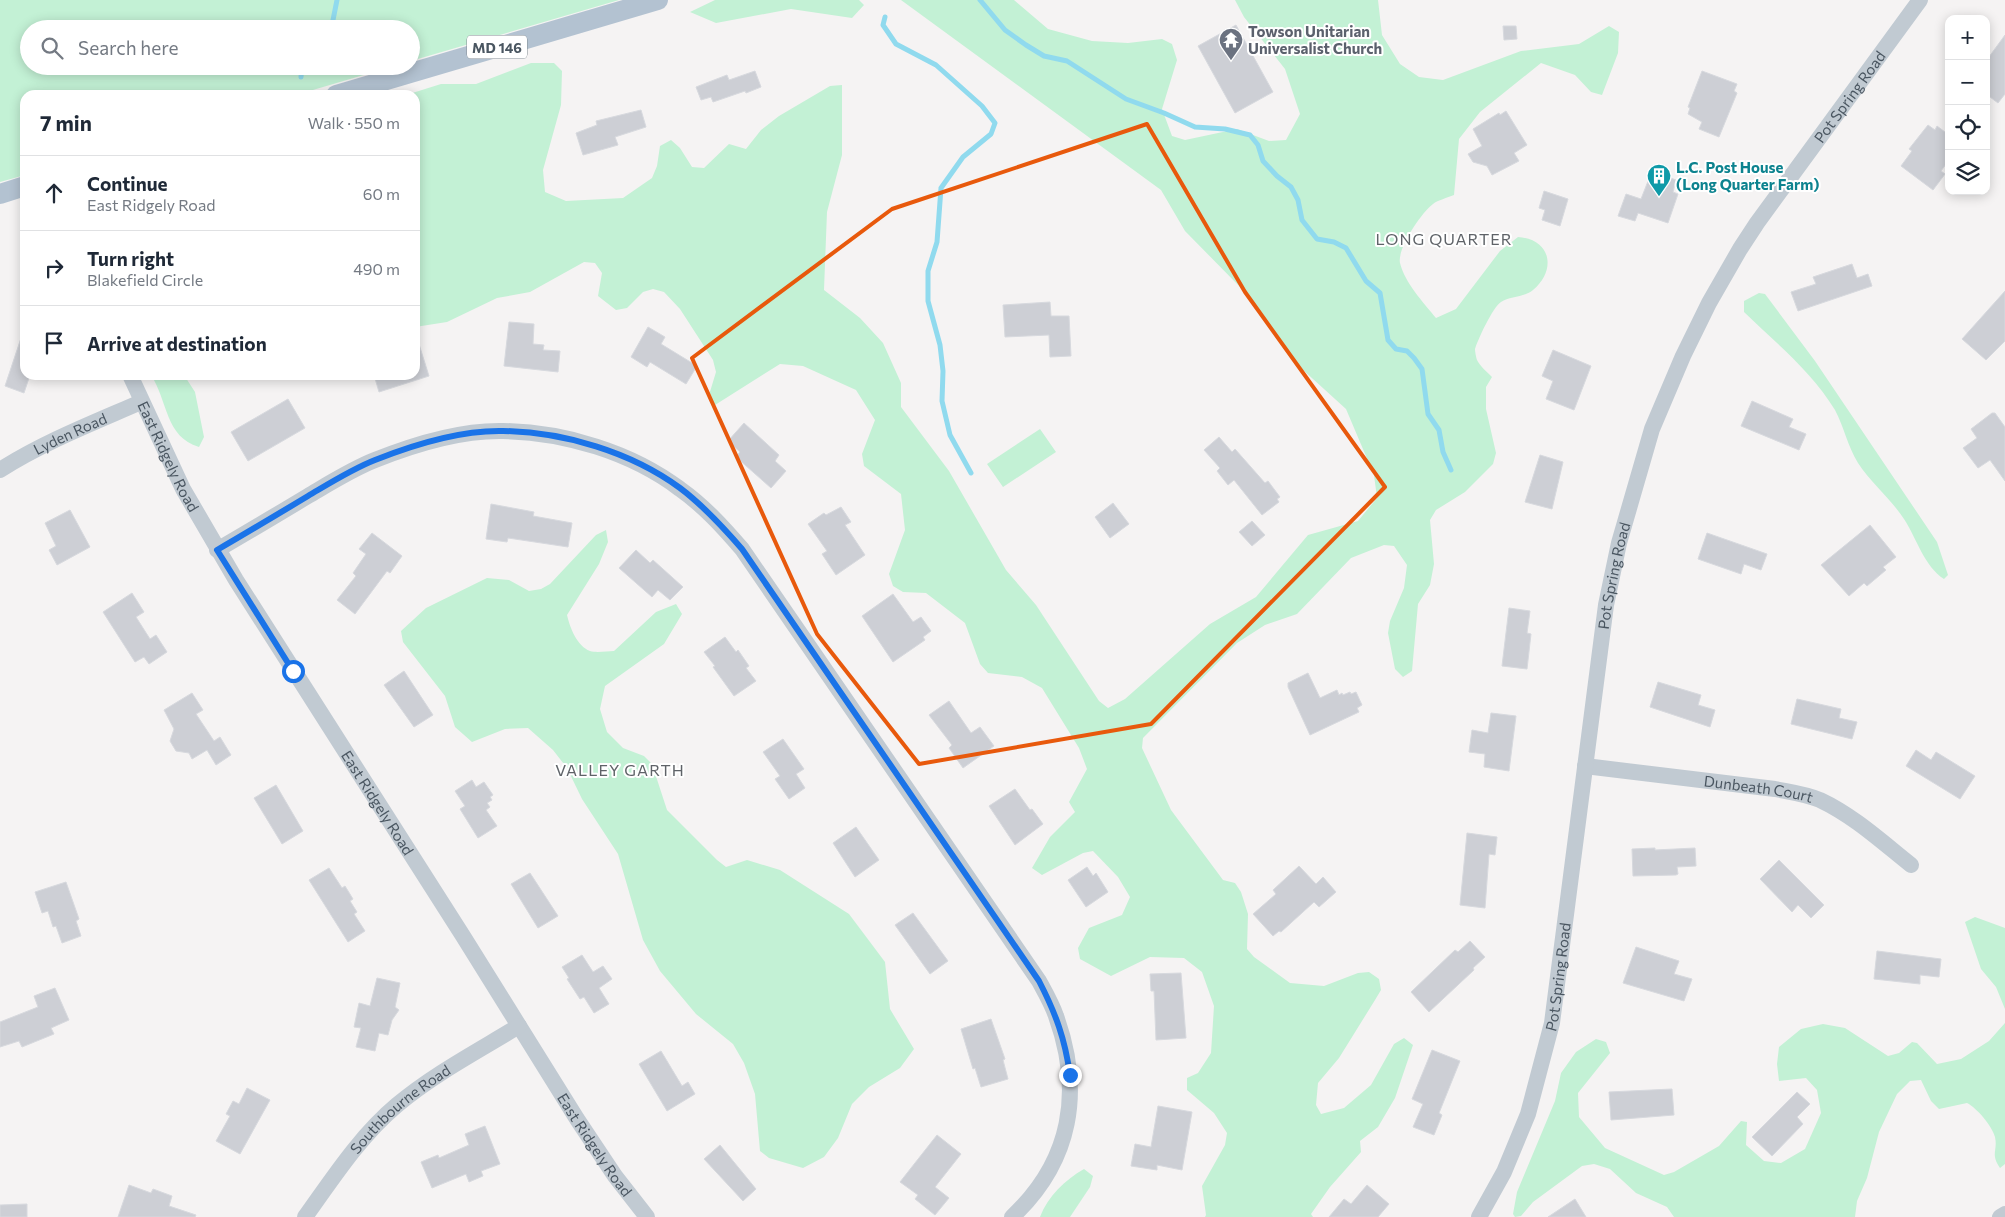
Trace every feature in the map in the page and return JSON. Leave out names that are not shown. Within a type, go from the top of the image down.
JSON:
[{"type":"main road","name":"MD 146","points":[[420,70],[658,0]]},
{"type":"main road","name":"MD 146","points":[[353,90],[404,75]]},
{"type":"main road","points":[[0,194],[20,188]]},
{"type":"street","name":"Pot Spring Road","points":[[1479,1217],[1518,1142],[1545,1055],[1559,977],[1604,614],[1618,542],[1642,458],[1672,381],[1705,312],[1740,249],[1920,0]]},
{"type":"street","name":"East Ridgely Road","points":[[132,380],[180,482],[217,550],[595,1147],[647,1217]]},
{"type":"street","name":"Lyden Road","points":[[0,470],[21,457],[68,434],[141,402]]},
{"type":"street","points":[[217,550],[337,479],[374,460],[416,445],[458,434],[502,430],[549,435],[596,447],[640,464],[680,488],[716,520],[742,549],[1039,981],[1054,1009],[1066,1047],[1071,1079],[1069,1113],[1063,1141],[1039,1188],[1012,1217]]},
{"type":"street","name":"Dunbeath Court","points":[[1585,766],[1775,789],[1800,794],[1819,800],[1853,819],[1911,865]]},
{"type":"street","name":"Southbourne Road","points":[[305,1217],[368,1133],[397,1105],[436,1076],[519,1026]]},
{"type":"street","points":[[2000,1217],[2005,1214]]},
{"type":"highlighted area","points":[[1147,124],[1245,292],[1385,487],[1151,724],[919,764],[817,634],[692,358],[892,209]]},
{"type":"green space","points":[[0,0],[619,0],[420,58],[420,20],[20,20],[20,75],[364,75],[313,90],[20,90],[20,176],[0,182]]},
{"type":"green space","points":[[715,0],[859,0],[864,5],[852,18],[791,9],[716,23],[690,12]]},
{"type":"green space","points":[[901,0],[1014,0],[1048,29],[1092,41],[1128,43],[1162,39],[1172,44],[1177,60],[1162,109],[1172,136],[1185,140],[1237,129],[1269,141],[1286,140],[1300,114],[1285,69],[1244,17],[1235,0],[1378,0],[1382,35],[1400,64],[1419,77],[1443,80],[1521,51],[1579,44],[1609,26],[1619,32],[1618,53],[1602,95],[1591,92],[1575,75],[1541,63],[1480,112],[1459,139],[1454,195],[1437,201],[1428,209],[1416,223],[1402,249],[1400,263],[1402,270],[1415,292],[1436,318],[1456,309],[1500,251],[1518,237],[1538,243],[1544,249],[1548,265],[1541,282],[1533,290],[1505,300],[1498,305],[1486,324],[1475,349],[1478,362],[1492,377],[1486,387],[1486,409],[1496,453],[1493,464],[1465,492],[1436,510],[1430,520],[1434,564],[1430,585],[1418,604],[1412,671],[1403,677],[1395,669],[1388,633],[1390,621],[1404,588],[1407,565],[1394,546],[1384,545],[1351,558],[1297,614],[1265,625],[1237,643],[1143,738],[1142,748],[1171,810],[1223,880],[1235,883],[1241,892],[1248,914],[1247,949],[1254,957],[1290,983],[1324,986],[1358,973],[1369,972],[1379,979],[1381,990],[1339,1058],[1318,1083],[1316,1105],[1321,1114],[1344,1108],[1371,1085],[1394,1044],[1404,1038],[1413,1045],[1395,1098],[1378,1127],[1360,1141],[1361,1152],[1330,1187],[1311,1214],[1313,1217],[1205,1217],[1202,1186],[1225,1145],[1227,1133],[1214,1113],[1187,1090],[1187,1078],[1198,1073],[1211,1053],[1214,1006],[1202,972],[1184,958],[1150,957],[1111,976],[1080,959],[1078,948],[1089,928],[1122,915],[1130,897],[1118,877],[1093,851],[1083,853],[1042,875],[1032,868],[1050,837],[1075,812],[1069,802],[1087,769],[1079,748],[1042,688],[1022,677],[988,673],[980,664],[965,623],[926,593],[903,592],[893,586],[889,574],[905,530],[901,494],[864,466],[862,454],[875,420],[856,390],[803,366],[780,364],[715,405],[709,395],[716,372],[713,360],[680,309],[664,292],[653,289],[643,292],[627,308],[616,310],[598,296],[602,273],[595,263],[584,262],[530,292],[497,298],[447,322],[420,326],[420,91],[441,84],[476,84],[531,63],[554,63],[562,71],[561,105],[543,170],[545,192],[566,201],[623,198],[652,178],[657,166],[660,146],[671,140],[680,148],[692,167],[704,168],[729,144],[746,149],[761,130],[779,116],[830,86],[842,85],[842,155],[827,212],[824,290],[860,318],[883,343],[901,383],[901,407],[949,471],[1006,570],[1036,605],[1099,701],[1108,708],[1125,699],[1210,624],[1256,597],[1308,535],[1358,521],[1377,498],[1374,475],[1346,409],[1291,359],[1242,289],[1185,231],[1161,190]]},
{"type":"green space","points":[[1759,293],[1765,294],[1815,361],[1937,542],[1948,575],[1944,579],[1937,574],[1926,560],[1899,512],[1858,463],[1835,410],[1826,396],[1805,370],[1744,312],[1744,301]]},
{"type":"green space","points":[[154,380],[187,380],[195,392],[204,437],[199,447],[188,442],[173,427]]},
{"type":"green space","points":[[1040,429],[1056,452],[1003,487],[987,464]]},
{"type":"green space","points":[[606,530],[608,542],[599,564],[567,615],[572,631],[581,645],[593,652],[614,651],[656,612],[676,604],[682,614],[664,644],[605,686],[600,709],[607,732],[623,748],[644,756],[652,764],[667,810],[726,867],[747,860],[780,870],[849,914],[885,962],[890,1009],[914,1049],[900,1068],[869,1087],[852,1104],[838,1138],[824,1157],[803,1168],[769,1158],[760,1151],[755,1094],[744,1063],[733,1044],[696,1014],[660,971],[643,940],[618,854],[582,799],[567,768],[553,750],[528,728],[505,729],[472,742],[455,727],[445,696],[403,642],[401,631],[426,608],[487,578],[509,580],[529,591],[541,589],[550,584],[596,535]]},
{"type":"green space","points":[[1975,917],[2005,928],[2005,1009],[1996,987],[1981,969],[1965,922]]},
{"type":"green space","points":[[2005,1023],[2005,1164],[2000,1168],[1995,1159],[1995,1137],[1987,1123],[1975,1109],[1967,1103],[1939,1109],[1931,1101],[1921,1080],[1910,1081],[1897,1094],[1879,1132],[1867,1178],[1857,1201],[1855,1217],[1674,1217],[1667,1207],[1636,1193],[1610,1169],[1594,1164],[1582,1166],[1533,1202],[1521,1216],[1515,1217],[1513,1214],[1517,1192],[1555,1101],[1561,1073],[1576,1052],[1596,1039],[1606,1042],[1610,1053],[1578,1093],[1579,1117],[1605,1148],[1664,1175],[1674,1172],[1719,1146],[1741,1121],[1747,1122],[1746,1145],[1764,1161],[1781,1163],[1805,1149],[1821,1113],[1817,1090],[1806,1078],[1779,1081],[1777,1064],[1779,1047],[1801,1029],[1823,1024],[1845,1028],[1888,1056],[1899,1053],[1912,1042],[1917,1043],[1937,1064],[1961,1059],[1989,1041]]},
{"type":"green space","points":[[1084,1169],[1093,1176],[1090,1187],[1070,1217],[1040,1217],[1052,1195],[1070,1178]]},
{"type":"building","name":"Towson Unitarian Universalist Church","points":[[1236,25],[1273,92],[1235,113],[1198,46]]},
{"type":"building","points":[[1503,26],[1516,26],[1517,39],[1504,40]]},
{"type":"building","points":[[2005,35],[2005,94],[1998,103],[1990,97],[1990,56]]},
{"type":"building","points":[[755,71],[761,87],[713,102],[711,97],[701,100],[696,87],[727,75],[729,80]]},
{"type":"building","points":[[1702,71],[1737,84],[1734,91],[1737,93],[1719,137],[1699,129],[1702,122],[1688,114],[1690,108],[1688,107]]},
{"type":"building","points":[[641,110],[646,127],[615,137],[618,145],[583,155],[576,133],[597,125],[596,121]]},
{"type":"building","points":[[1506,111],[1527,145],[1514,153],[1519,161],[1492,175],[1487,166],[1473,162],[1468,154],[1482,146],[1473,129],[1499,113],[1500,115]]},
{"type":"building","points":[[1928,125],[1935,130],[1937,126],[1945,132],[1945,166],[1941,171],[1945,174],[1933,190],[1901,166],[1912,151],[1909,149]]},
{"type":"building","name":"L.C. Post House (Long Quarter Farm)","points":[[1652,171],[1676,180],[1673,192],[1678,194],[1668,223],[1638,213],[1635,221],[1618,216],[1626,194],[1641,199]]},
{"type":"building","points":[[1544,191],[1568,199],[1560,226],[1542,220],[1545,210],[1539,208]]},
{"type":"building","points":[[1852,264],[1857,278],[1868,274],[1872,286],[1798,311],[1791,292],[1816,284],[1813,277]]},
{"type":"building","points":[[2005,291],[2005,341],[1986,360],[1962,339]]},
{"type":"building","points":[[1050,302],[1051,316],[1069,316],[1071,356],[1050,357],[1049,335],[1005,337],[1003,305]]},
{"type":"building","points":[[509,322],[534,324],[533,344],[544,345],[543,350],[560,351],[558,372],[504,366]]},
{"type":"building","points":[[648,327],[665,337],[661,344],[697,366],[686,384],[650,362],[647,367],[631,357]]},
{"type":"building","points":[[20,341],[20,380],[28,380],[24,393],[5,386]]},
{"type":"building","points":[[420,347],[429,376],[420,379]]},
{"type":"building","points":[[1553,350],[1591,366],[1574,410],[1546,399],[1553,381],[1542,376]]},
{"type":"building","points":[[375,380],[416,380],[379,392]]},
{"type":"building","points":[[288,399],[305,428],[248,461],[231,432]]},
{"type":"building","points":[[1752,401],[1793,419],[1789,427],[1806,434],[1799,450],[1741,426]]},
{"type":"building","points":[[1992,413],[1995,413],[2005,427],[2005,481],[1990,460],[1978,468],[1963,448],[1977,438],[1971,429]]},
{"type":"building","points":[[744,423],[779,455],[775,461],[786,471],[771,488],[736,457],[740,452],[728,441]]},
{"type":"building","points":[[1219,437],[1232,452],[1235,449],[1265,483],[1268,481],[1280,497],[1277,499],[1279,502],[1262,515],[1234,480],[1228,485],[1217,471],[1220,468],[1204,450]]},
{"type":"building","points":[[1540,455],[1563,462],[1552,509],[1525,502]]},
{"type":"building","points":[[1113,503],[1129,524],[1110,538],[1095,517]]},
{"type":"building","points":[[491,504],[534,512],[533,516],[572,523],[568,547],[508,538],[507,542],[486,539]]},
{"type":"building","points":[[841,507],[851,522],[845,525],[865,555],[836,575],[822,554],[827,551],[808,524],[824,513],[826,515]]},
{"type":"building","points":[[70,510],[90,547],[57,565],[49,550],[56,546],[45,523]]},
{"type":"building","points":[[1252,521],[1265,535],[1252,546],[1239,532]]},
{"type":"building","points":[[1870,525],[1896,557],[1883,567],[1886,570],[1867,586],[1864,583],[1849,596],[1821,565]]},
{"type":"building","points":[[372,533],[402,556],[390,573],[387,571],[355,614],[337,600],[356,576],[353,573],[366,554],[359,549]]},
{"type":"building","points":[[1707,533],[1767,554],[1761,570],[1744,564],[1741,574],[1698,559]]},
{"type":"building","points":[[636,550],[650,563],[653,560],[683,587],[670,600],[658,590],[652,597],[619,568]]},
{"type":"building","points":[[132,593],[144,612],[136,617],[150,639],[156,635],[167,652],[149,664],[144,657],[135,662],[103,612]]},
{"type":"building","points":[[893,594],[913,622],[921,617],[931,631],[923,637],[925,640],[893,662],[862,616]]},
{"type":"building","points":[[1509,608],[1530,611],[1527,633],[1531,634],[1527,669],[1502,666]]},
{"type":"building","points":[[725,637],[736,652],[738,650],[749,666],[746,668],[756,681],[734,696],[704,652]]},
{"type":"building","points":[[404,671],[433,715],[414,727],[384,685]]},
{"type":"building","points":[[1308,673],[1320,698],[1337,690],[1339,695],[1356,692],[1362,705],[1357,708],[1359,712],[1310,735],[1288,687],[1288,683]]},
{"type":"building","points":[[1658,682],[1701,695],[1698,705],[1715,710],[1710,727],[1650,707]]},
{"type":"building","points":[[192,693],[203,710],[196,714],[214,741],[220,737],[231,755],[216,765],[207,750],[192,759],[189,753],[176,751],[170,741],[174,729],[164,710]]},
{"type":"building","points":[[1797,699],[1841,709],[1839,718],[1857,722],[1852,739],[1791,724]]},
{"type":"building","points":[[949,701],[971,733],[980,727],[994,746],[963,768],[949,748],[952,745],[929,715]]},
{"type":"building","points":[[1491,713],[1516,716],[1509,771],[1484,767],[1485,754],[1469,752],[1472,730],[1488,733]]},
{"type":"building","points":[[783,739],[804,769],[796,774],[805,788],[789,799],[775,779],[780,776],[763,752]]},
{"type":"building","points":[[1916,750],[1931,760],[1936,752],[1975,776],[1960,799],[1906,766]]},
{"type":"building","points":[[472,780],[476,787],[484,782],[493,795],[490,797],[492,800],[487,803],[490,807],[486,810],[497,826],[478,838],[460,809],[465,806],[455,791]]},
{"type":"building","points":[[276,785],[303,831],[282,844],[254,798]]},
{"type":"building","points":[[1015,789],[1043,824],[1015,845],[989,806]]},
{"type":"building","points":[[856,827],[879,860],[855,877],[833,843]]},
{"type":"building","points":[[1467,833],[1497,837],[1495,855],[1489,854],[1485,908],[1460,905]]},
{"type":"building","points":[[1655,848],[1655,850],[1695,848],[1696,866],[1677,867],[1678,874],[1676,875],[1633,876],[1632,849]]},
{"type":"building","points":[[1779,860],[1824,905],[1811,918],[1798,905],[1792,912],[1760,879]]},
{"type":"building","points":[[1299,866],[1316,884],[1323,877],[1336,892],[1319,907],[1314,902],[1281,932],[1279,931],[1273,936],[1253,914],[1276,894],[1273,890]]},
{"type":"building","points":[[1087,867],[1093,876],[1096,873],[1108,892],[1086,907],[1068,880]]},
{"type":"building","points":[[329,868],[342,888],[345,886],[353,899],[350,901],[357,912],[354,914],[365,931],[348,942],[309,880]]},
{"type":"building","points":[[530,873],[558,916],[538,928],[511,884]]},
{"type":"building","points":[[66,882],[79,919],[76,921],[81,936],[62,943],[56,926],[53,927],[48,911],[42,913],[35,892]]},
{"type":"building","points":[[913,913],[948,961],[930,974],[895,925]]},
{"type":"building","points":[[1470,941],[1485,957],[1473,968],[1474,970],[1429,1012],[1411,992],[1455,950],[1458,952]]},
{"type":"building","points":[[1636,947],[1679,961],[1674,974],[1692,979],[1684,1001],[1623,983]]},
{"type":"building","points":[[1877,951],[1941,959],[1939,977],[1920,975],[1920,984],[1874,979]]},
{"type":"building","points":[[582,955],[593,972],[603,966],[612,979],[599,988],[609,1004],[594,1013],[584,997],[580,999],[567,979],[569,978],[562,967]]},
{"type":"building","points":[[1181,973],[1186,1038],[1156,1040],[1154,991],[1151,991],[1150,974]]},
{"type":"building","points":[[377,978],[400,983],[395,1007],[399,1010],[392,1020],[388,1035],[379,1033],[375,1051],[356,1047],[361,1028],[354,1027],[359,1003],[370,1006]]},
{"type":"building","points":[[55,988],[69,1020],[51,1028],[54,1034],[22,1047],[19,1041],[0,1047],[0,1022],[38,1007],[34,996]]},
{"type":"building","points":[[991,1019],[1005,1059],[1003,1060],[1008,1079],[981,1087],[975,1068],[973,1069],[961,1029]]},
{"type":"building","points":[[1432,1050],[1460,1061],[1439,1113],[1442,1115],[1434,1135],[1413,1127],[1423,1104],[1412,1099]]},
{"type":"building","points":[[661,1051],[682,1086],[688,1082],[695,1094],[667,1111],[639,1064]]},
{"type":"building","points":[[247,1088],[270,1100],[240,1154],[216,1141],[230,1116],[226,1114],[233,1101],[239,1104]]},
{"type":"building","points":[[1672,1089],[1674,1115],[1611,1120],[1609,1092]]},
{"type":"building","points":[[1797,1092],[1810,1104],[1797,1117],[1803,1124],[1772,1156],[1752,1137]]},
{"type":"building","points":[[1158,1106],[1192,1112],[1182,1170],[1157,1165],[1157,1170],[1131,1166],[1135,1144],[1151,1147]]},
{"type":"building","points":[[485,1126],[500,1164],[481,1171],[483,1176],[469,1182],[466,1174],[432,1188],[421,1162],[438,1155],[439,1158],[469,1145],[465,1134]]},
{"type":"building","points":[[937,1135],[961,1154],[935,1187],[949,1198],[935,1215],[915,1199],[918,1195],[900,1182]]},
{"type":"building","points":[[720,1145],[756,1189],[743,1201],[704,1159]]},
{"type":"building","points":[[129,1185],[151,1193],[153,1189],[172,1196],[169,1206],[196,1215],[195,1217],[118,1217]]},
{"type":"building","points":[[1367,1185],[1389,1204],[1378,1217],[1329,1217],[1344,1199],[1351,1204]]},
{"type":"building","points":[[1575,1199],[1586,1217],[1548,1217]]},
{"type":"building","points":[[27,1204],[27,1217],[0,1217],[0,1205]]},
{"type":"waterway","points":[[333,20],[337,0]]},
{"type":"waterway","points":[[980,0],[1005,30],[1026,45],[1044,56],[1067,61],[1126,99],[1195,127],[1225,129],[1250,135],[1258,145],[1263,161],[1291,187],[1298,200],[1302,220],[1317,239],[1334,242],[1346,248],[1366,281],[1380,293],[1388,340],[1396,349],[1407,351],[1422,369],[1428,414],[1439,430],[1443,452],[1451,470]]},
{"type":"waterway","points":[[885,17],[883,25],[896,44],[936,65],[982,106],[995,123],[991,134],[963,157],[941,188],[937,242],[928,271],[928,301],[940,345],[943,371],[942,401],[950,435],[971,473]]},
{"type":"place","name":"Towson Unitarian Universalist Church","points":[[1231,61]]},
{"type":"place","name":"L.C. Post House (Long Quarter Farm)","points":[[1659,197]]},
{"type":"district","name":"LONG QUARTER","points":[[1444,238]]},
{"type":"district","name":"VALLEY GARTH","points":[[620,769]]},
{"type":"route","points":[[293,671],[217,550],[337,479],[374,460],[416,445],[458,434],[502,430],[549,435],[596,447],[640,464],[680,488],[716,520],[742,549],[1039,981],[1056,1014],[1066,1047],[1070,1075]]}]
